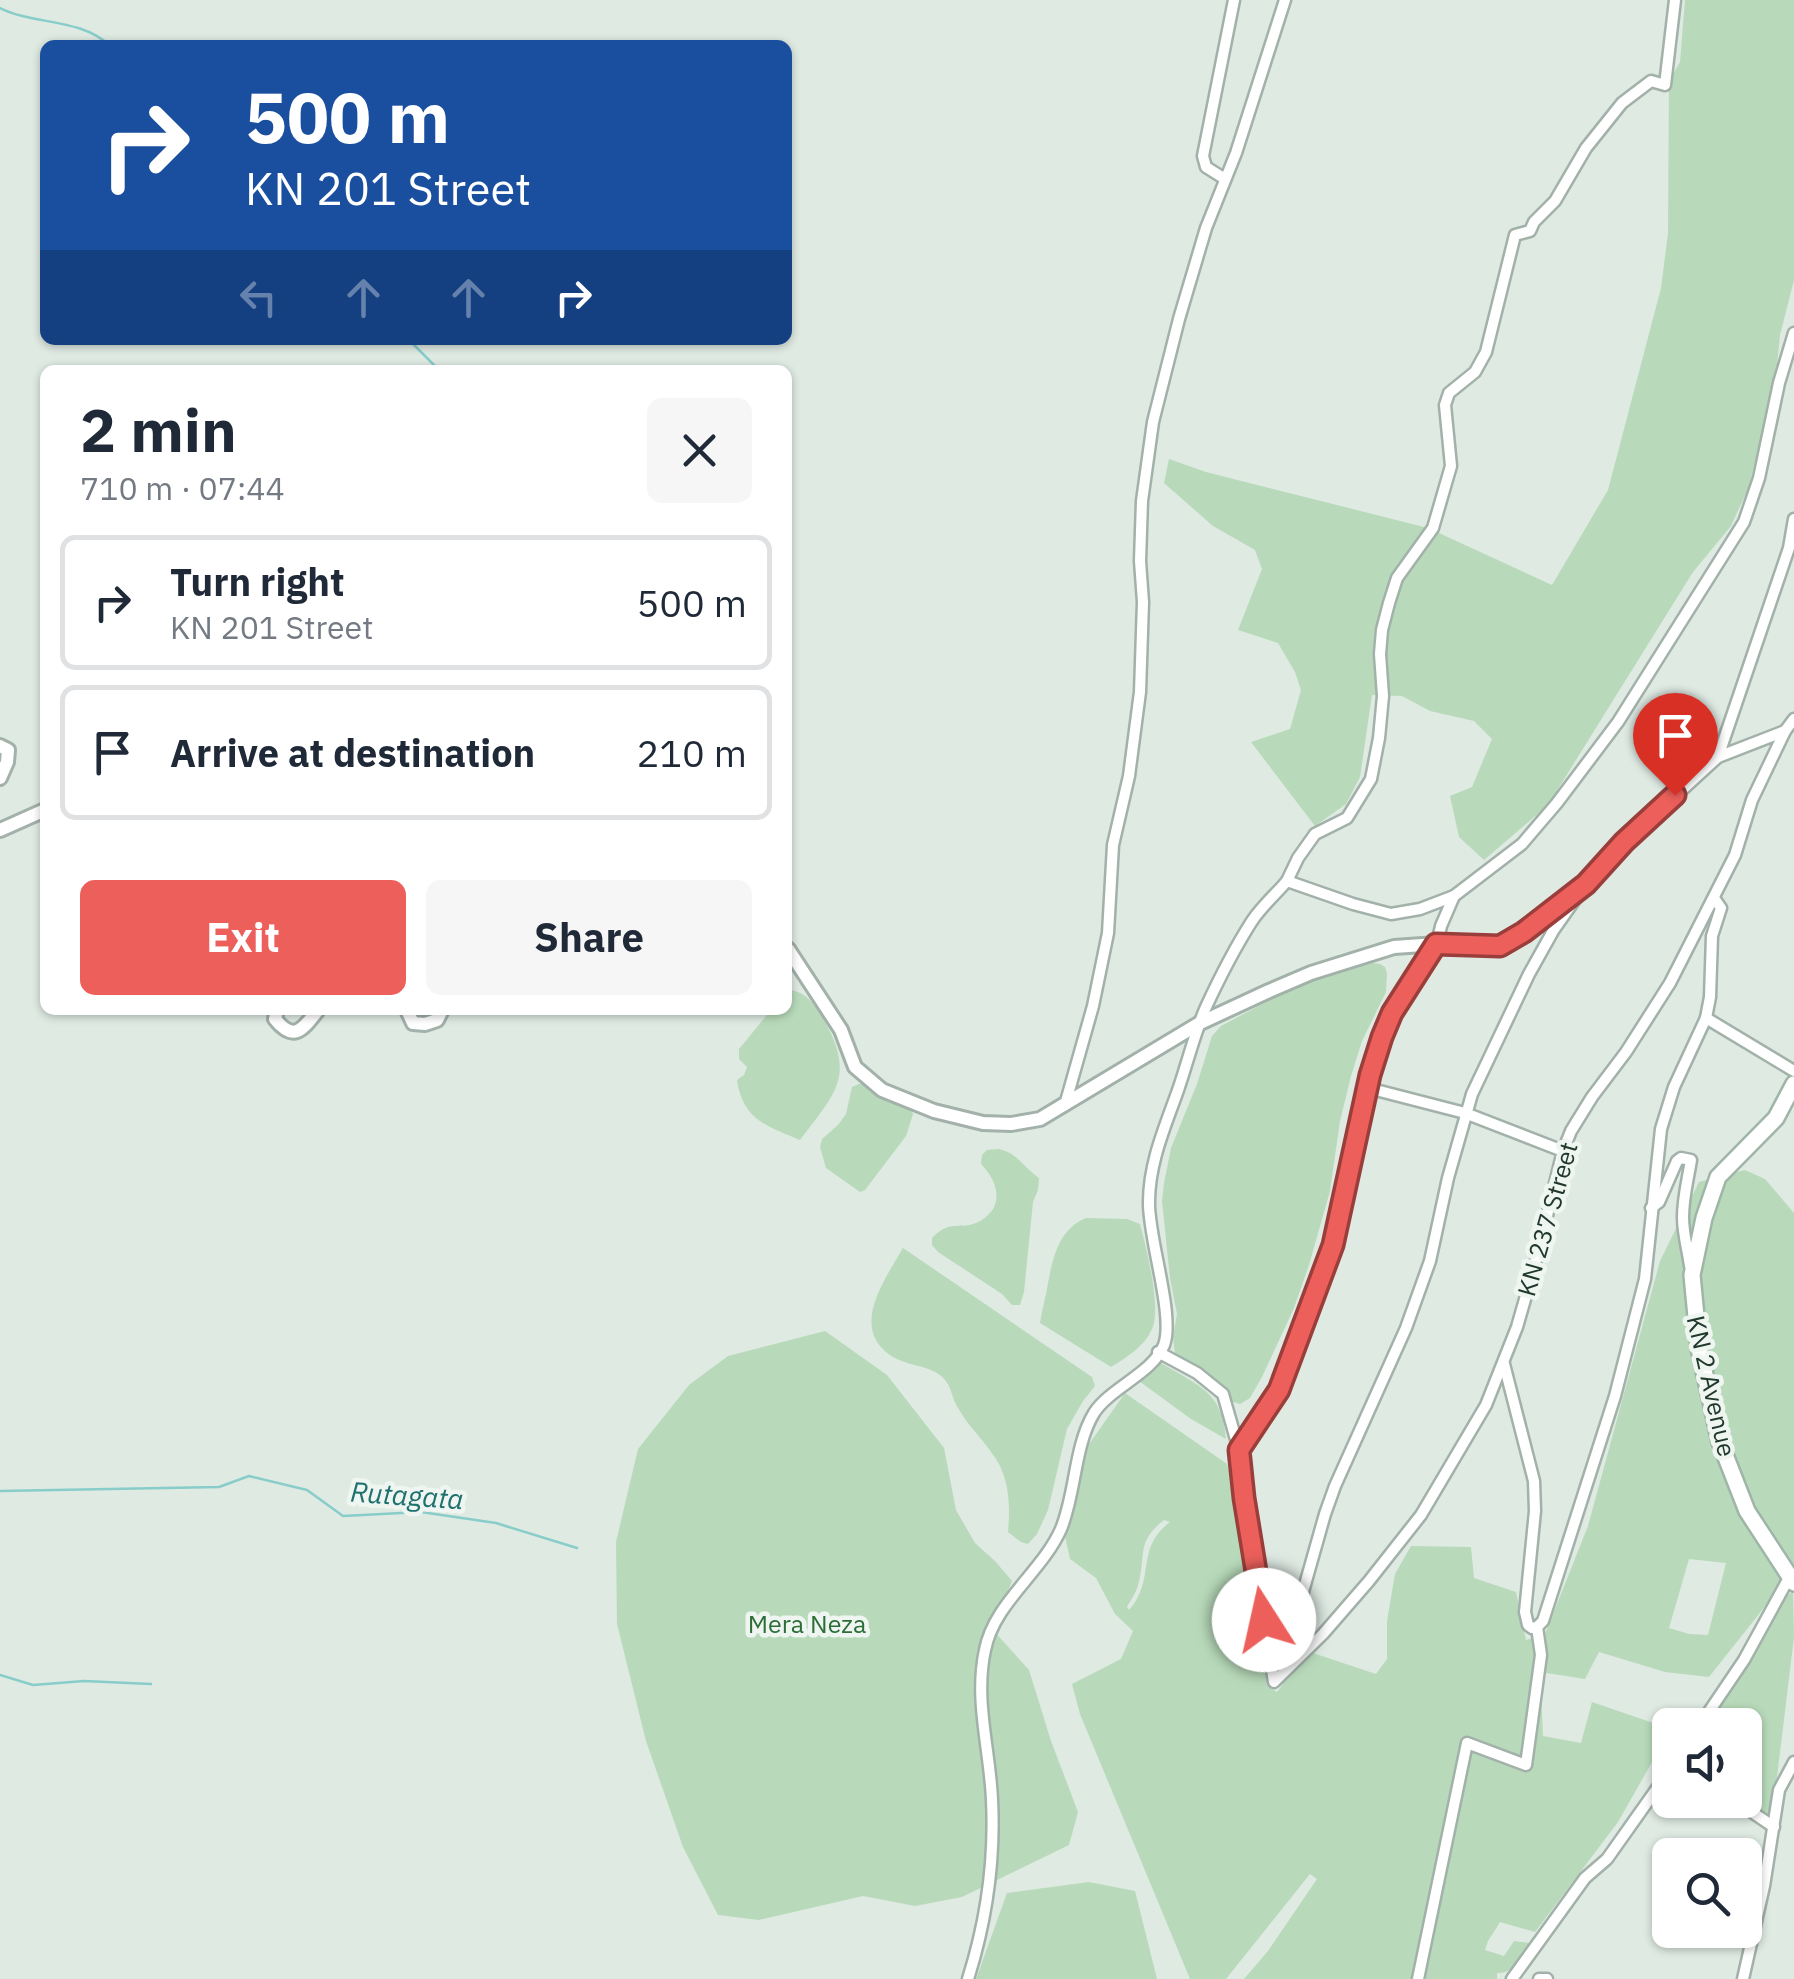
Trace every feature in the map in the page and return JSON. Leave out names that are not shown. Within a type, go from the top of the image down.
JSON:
[{"type":"main road","name":"KN 2 Avenue","points":[[1792,1577],[1747,1510],[1720,1442],[1698,1348],[1692,1275],[1704,1218],[1718,1177],[1776,1118],[1794,1084]]},
{"type":"street","points":[[1225,179],[1206,168],[1202,156],[1234,0]]},
{"type":"street","points":[[1065,1106],[1108,933],[1113,846],[1140,692],[1142,501],[1153,422],[1206,228],[1247,121],[1285,0]]},
{"type":"street","points":[[968,1979],[980,1942],[990,1871],[992,1803],[981,1710],[985,1648],[991,1629],[1046,1555],[1060,1529],[1094,1414],[1164,1345],[1166,1319],[1148,1205],[1152,1164],[1200,1022],[1253,919],[1287,881],[1316,834],[1347,818],[1371,778],[1383,696],[1382,630],[1398,578],[1433,528],[1451,466],[1445,404],[1449,393],[1475,372],[1486,352],[1515,234],[1530,231],[1555,201],[1575,164],[1622,103],[1651,81],[1666,85],[1675,0]]},
{"type":"street","points":[[1287,881],[1390,914],[1420,909],[1454,896],[1522,844],[1618,722],[1744,522],[1759,478],[1794,333]]},
{"type":"street","points":[[1718,756],[1791,549],[1794,519]]},
{"type":"street","name":"KN 237 Street","points":[[1239,1450],[1272,1680],[1276,1682],[1369,1581],[1421,1515],[1486,1405],[1504,1363],[1534,1268],[1571,1131],[1670,983],[1735,855],[1752,800],[1794,719]]},
{"type":"street","points":[[1297,1657],[1296,1613],[1320,1530],[1335,1486],[1406,1328],[1430,1260],[1472,1094],[1529,974],[1586,884],[1624,842],[1718,756],[1786,731]]},
{"type":"street","points":[[0,746],[8,750],[0,778]]},
{"type":"street","points":[[0,830],[40,812]]},
{"type":"street","points":[[792,956],[841,1030],[855,1067],[882,1090],[934,1111],[983,1123],[1012,1124],[1040,1119],[1200,1022],[1310,973],[1394,947],[1500,946],[1547,917],[1586,884]]},
{"type":"street","points":[[1239,1450],[1279,1390],[1333,1245],[1382,1037],[1392,1013],[1436,944],[1454,896]]},
{"type":"street","points":[[1418,1979],[1467,1742],[1526,1765],[1541,1655],[1538,1627],[1615,1396],[1644,1278],[1666,1108],[1706,1018],[1712,936],[1720,908],[1714,898]]},
{"type":"street","points":[[276,1015],[275,1020],[292,1033],[302,1029],[314,1015]]},
{"type":"street","points":[[410,1015],[413,1022],[426,1024],[440,1015]]},
{"type":"street","points":[[1706,1018],[1794,1071]]},
{"type":"street","points":[[1368,1088],[1465,1113],[1563,1151]]},
{"type":"street","points":[[1651,1208],[1659,1202],[1677,1161],[1691,1160],[1682,1214],[1692,1275]]},
{"type":"street","points":[[1158,1352],[1197,1373],[1223,1394],[1239,1450]]},
{"type":"street","points":[[1504,1363],[1534,1481],[1535,1511],[1525,1612],[1528,1624],[1538,1627]]},
{"type":"street","points":[[1712,1708],[1792,1577]]},
{"type":"street","points":[[1743,1979],[1764,1886],[1779,1790],[1794,1762]]},
{"type":"street","points":[[1512,1979],[1585,1878],[1607,1859],[1652,1795]]},
{"type":"street","points":[[1762,1818],[1774,1826]]},
{"type":"street","points":[[1539,1979],[1547,1979]]},
{"type":"green space","points":[[1685,0],[1794,0],[1794,280],[1780,335],[1775,386],[1748,489],[1731,526],[1693,572],[1548,805],[1484,860],[1459,837],[1450,796],[1472,787],[1492,739],[1474,721],[1430,711],[1402,696],[1372,695],[1360,777],[1346,804],[1315,826],[1251,742],[1290,729],[1301,690],[1278,643],[1238,630],[1262,569],[1255,550],[1213,526],[1164,483],[1169,459],[1206,472],[1428,528],[1552,585],[1608,490],[1661,288],[1668,233],[1669,81],[1680,62]]},
{"type":"green space","points":[[1372,963],[1385,967],[1386,992],[1362,1041],[1351,1076],[1330,1191],[1309,1265],[1294,1308],[1250,1398],[1240,1404],[1230,1401],[1214,1380],[1175,1354],[1177,1314],[1162,1201],[1171,1148],[1212,1036],[1221,1026],[1315,979]]},
{"type":"green space","points":[[792,990],[806,997],[821,1015],[834,1040],[840,1071],[831,1096],[800,1140],[751,1113],[737,1080],[747,1067],[739,1059],[739,1049],[767,1015],[792,1015]]},
{"type":"green space","points":[[864,1082],[908,1104],[913,1114],[906,1136],[860,1192],[826,1168],[820,1147],[822,1139],[846,1114],[852,1087]]},
{"type":"green space","points":[[998,1149],[1015,1157],[1039,1178],[1020,1305],[1012,1305],[932,1245],[932,1238],[944,1229],[976,1223],[992,1211],[995,1188],[981,1164],[987,1150]]},
{"type":"green space","points":[[1745,1170],[1765,1179],[1794,1213],[1794,1570],[1709,1677],[1665,1672],[1599,1652],[1585,1679],[1540,1672],[1543,1736],[1581,1743],[1592,1702],[1652,1723],[1652,1762],[1618,1822],[1535,1932],[1500,1922],[1485,1950],[1504,1956],[1514,1941],[1530,1943],[1517,1964],[1497,1973],[1497,1979],[1244,1979],[1317,1879],[1310,1874],[1226,1979],[1190,1979],[1080,1714],[1072,1684],[1121,1659],[1133,1631],[1115,1614],[1096,1578],[1070,1559],[1065,1536],[1087,1447],[1125,1393],[1227,1464],[1250,1550],[1267,1686],[1277,1692],[1294,1669],[1313,1653],[1376,1674],[1387,1659],[1387,1621],[1395,1574],[1411,1546],[1471,1547],[1474,1578],[1516,1592],[1526,1640],[1545,1634],[1588,1526],[1660,1261],[1699,1182]],"holes":[[[1164,1520],[1170,1522],[1152,1543],[1142,1587],[1129,1610],[1138,1585],[1145,1542]],[[1689,1559],[1726,1563],[1708,1635],[1669,1628]]]},
{"type":"green space","points":[[1086,1218],[1127,1219],[1140,1224],[1152,1277],[1152,1329],[1140,1346],[1111,1367],[1040,1323],[1059,1245],[1069,1229]]},
{"type":"green space","points":[[903,1248],[1092,1377],[1095,1386],[1067,1429],[1048,1510],[1028,1544],[1008,1532],[1003,1472],[962,1415],[947,1382],[935,1372],[897,1359],[882,1348],[874,1335],[871,1321],[879,1291]]},
{"type":"green space","name":"Mera Neza","points":[[825,1331],[887,1375],[944,1448],[956,1510],[975,1543],[1012,1581],[992,1629],[1029,1670],[1078,1812],[1069,1845],[962,1897],[915,1906],[863,1896],[759,1920],[718,1915],[683,1847],[646,1741],[617,1624],[616,1542],[638,1449],[689,1385],[728,1356]]},
{"type":"green space","points":[[1161,1363],[1197,1384],[1213,1399],[1224,1423],[1226,1439],[1139,1381]]},
{"type":"green space","points":[[1793,1591],[1794,1637],[1772,1818],[1762,1812],[1762,1708],[1716,1708],[1784,1598]]},
{"type":"green space","points":[[1089,1882],[1135,1891],[1157,1979],[976,1979],[1007,1893]]},
{"type":"waterway","points":[[0,8],[85,30],[102,40]]},
{"type":"waterway","points":[[414,345],[434,365]]},
{"type":"waterway","name":"Rutagata","points":[[0,1491],[219,1487],[249,1476],[307,1490],[343,1516],[421,1512],[496,1523],[577,1548]]},
{"type":"waterway","points":[[0,1675],[33,1685],[84,1681],[151,1684]]},
{"type":"route","points":[[1264,1620],[1239,1450],[1279,1390],[1333,1245],[1370,1075],[1392,1013],[1436,944],[1500,946],[1524,932],[1586,884],[1675,795]]}]
